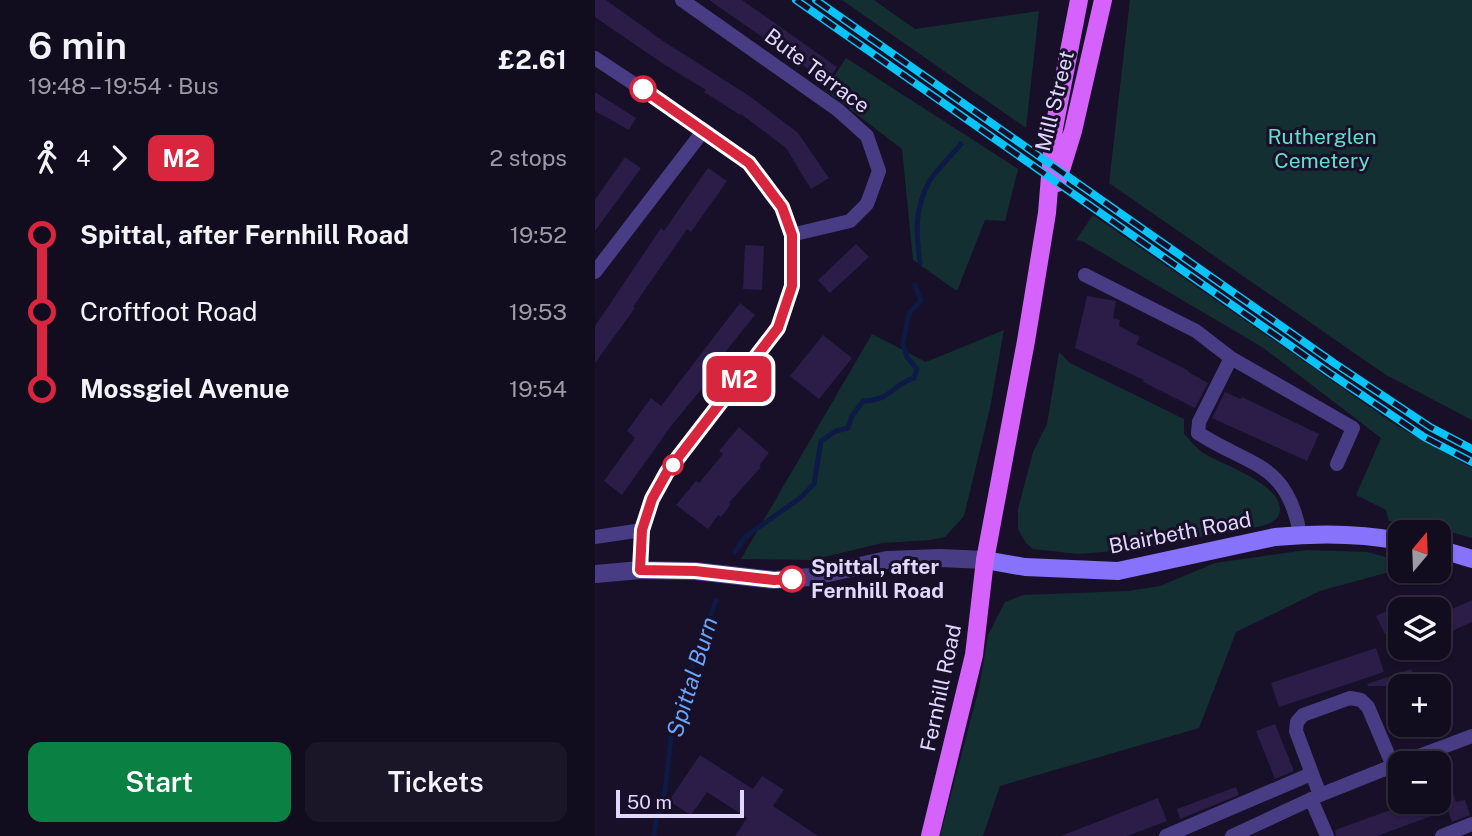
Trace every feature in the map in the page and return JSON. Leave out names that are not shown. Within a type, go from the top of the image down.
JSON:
[{"type":"main road","name":"Mill Street","points":[[1026,341],[1047,213],[1054,128],[1079,0]]},
{"type":"main road","name":"Mill Street","points":[[1047,213],[1073,131],[1103,0]]},
{"type":"main road","name":"Fernhill Road","points":[[930,836],[975,655],[985,560],[1026,341]]},
{"type":"main road","name":"Blairbeth Road","points":[[985,560],[1025,567],[1118,571],[1250,542],[1300,534],[1370,535],[1388,539]]},
{"type":"main road","points":[[1451,553],[1472,559]]},
{"type":"street","name":"Bute Terrace","points":[[682,0],[838,110],[867,136],[879,171],[867,204],[850,221],[792,235]]},
{"type":"street","points":[[595,58],[749,163],[782,207],[792,235],[792,286],[778,328],[667,472],[652,499],[642,530],[640,570]]},
{"type":"street","points":[[595,272],[704,130]]},
{"type":"street","points":[[1085,275],[1196,331],[1231,358],[1353,428],[1337,464]]},
{"type":"street","points":[[1231,358],[1199,422],[1198,433],[1263,466],[1286,490],[1296,512],[1300,534]]},
{"type":"street","points":[[595,537],[642,530]]},
{"type":"street","points":[[595,574],[640,570],[695,571],[774,580],[810,577],[887,560],[985,560]]},
{"type":"street","points":[[1327,836],[1311,774],[1296,731],[1297,722],[1303,716],[1350,698],[1361,700],[1368,706],[1391,751]]},
{"type":"street","points":[[1432,751],[1472,736]]},
{"type":"street","points":[[1232,836],[1316,797],[1388,768]]},
{"type":"street","points":[[1166,836],[1311,774]]},
{"type":"street","points":[[1442,836],[1472,824]]},
{"type":"green space","points":[[842,0],[874,0],[915,29],[1039,11],[1026,128]]},
{"type":"green space","name":"Rutherglen Cemetery","points":[[1130,0],[1472,0],[1472,420],[1386,375],[1109,183]]},
{"type":"green space","points":[[846,58],[1018,169],[1005,221],[985,220],[957,291],[913,260],[902,149],[825,90]]},
{"type":"green space","points":[[1093,215],[1397,426],[1472,468],[1472,538],[1451,532],[1451,520],[1389,520],[1386,510],[1356,495],[1381,438],[1262,347],[1082,241],[1076,240]]},
{"type":"green space","points":[[1004,330],[990,408],[964,516],[945,537],[882,543],[812,560],[741,559],[872,334],[926,362]]},
{"type":"green space","points":[[1059,352],[1070,363],[1184,419],[1184,434],[1200,451],[1249,476],[1270,491],[1280,509],[1277,518],[1262,526],[1128,550],[1078,554],[1033,549],[1018,529],[1018,509],[1033,452],[1047,424]]},
{"type":"green space","points":[[1306,550],[1367,552],[1388,558],[1388,572],[1320,591],[1236,632],[1199,728],[1000,786],[983,836],[940,836],[979,688],[988,635],[1005,602],[1023,595],[1128,591],[1160,586],[1215,563]]},
{"type":"building","points":[[595,0],[606,0],[663,41],[751,97],[798,133],[829,178],[811,189],[786,148],[741,114],[704,92],[706,90],[595,17]]},
{"type":"building","points":[[709,0],[742,0],[837,67],[827,82]]},
{"type":"building","points":[[595,92],[636,118],[629,130],[595,111]]},
{"type":"building","points":[[625,157],[641,168],[595,231],[595,200]]},
{"type":"building","points":[[708,168],[727,181],[691,232],[687,229],[595,363],[595,326],[661,228],[664,231]]},
{"type":"building","points":[[856,244],[869,257],[830,293],[818,280]]},
{"type":"building","points":[[745,245],[764,246],[762,290],[743,289]]},
{"type":"building","points":[[1087,296],[1116,301],[1113,318],[1120,320],[1119,326],[1140,337],[1136,344],[1208,383],[1195,408],[1143,382],[1144,380],[1075,348]]},
{"type":"building","points":[[740,303],[755,315],[718,361],[722,364],[671,426],[622,495],[604,481],[635,438],[627,431],[651,398],[661,406]]},
{"type":"building","points":[[823,335],[852,358],[819,399],[790,376]]},
{"type":"building","points":[[1225,392],[1241,399],[1242,397],[1319,434],[1307,461],[1212,418]]},
{"type":"building","points":[[739,427],[769,453],[721,517],[718,515],[708,529],[676,505],[723,454],[719,451]]},
{"type":"building","points":[[1472,600],[1472,622],[1451,632],[1451,610]]},
{"type":"building","points":[[1388,610],[1388,632],[1385,634],[1376,616]]},
{"type":"building","points":[[1376,648],[1384,672],[1279,707],[1271,683]]},
{"type":"building","points":[[1411,669],[1413,674],[1396,674]]},
{"type":"building","points":[[1388,677],[1388,686],[1367,684]]},
{"type":"building","points":[[1275,724],[1294,771],[1275,779],[1256,731]]},
{"type":"building","points":[[700,755],[753,789],[762,776],[784,790],[773,806],[818,836],[735,836],[747,818],[707,792],[691,815],[669,801]]},
{"type":"building","points":[[1236,787],[1239,795],[1180,819],[1177,809]]},
{"type":"building","points":[[1451,788],[1456,802],[1465,800],[1470,815],[1452,822],[1449,814]]},
{"type":"building","points":[[1158,798],[1167,821],[1127,836],[1061,836]]},
{"type":"building","points":[[1388,811],[1388,814],[1437,814],[1377,836],[1336,836],[1335,830]]},
{"type":"waterway","name":"Spittal Burn","points":[[920,263],[917,232],[924,192],[932,177],[961,144]]},
{"type":"waterway","name":"Spittal Burn","points":[[735,552],[745,537],[800,498],[814,484],[821,441],[836,431],[848,428],[852,416],[863,401],[880,398],[914,378],[917,369],[907,357],[903,344],[909,313],[921,301],[915,285]]},
{"type":"waterway","name":"Spittal Burn","points":[[654,836],[665,791],[671,738],[678,708],[716,600]]},
{"type":"railway","points":[[796,0],[1328,372],[1424,437],[1472,462]]},
{"type":"railway","points":[[816,0],[1334,363],[1430,427],[1472,449]]},
{"type":"bus line","name":"M2","points":[[643,89],[749,163],[782,207],[792,235],[792,286],[778,328],[667,472],[652,499],[642,530],[640,570],[695,571],[774,580],[792,579]]},
{"type":"place","name":"Spittal, after Fernhill Road","points":[[792,579]]}]
